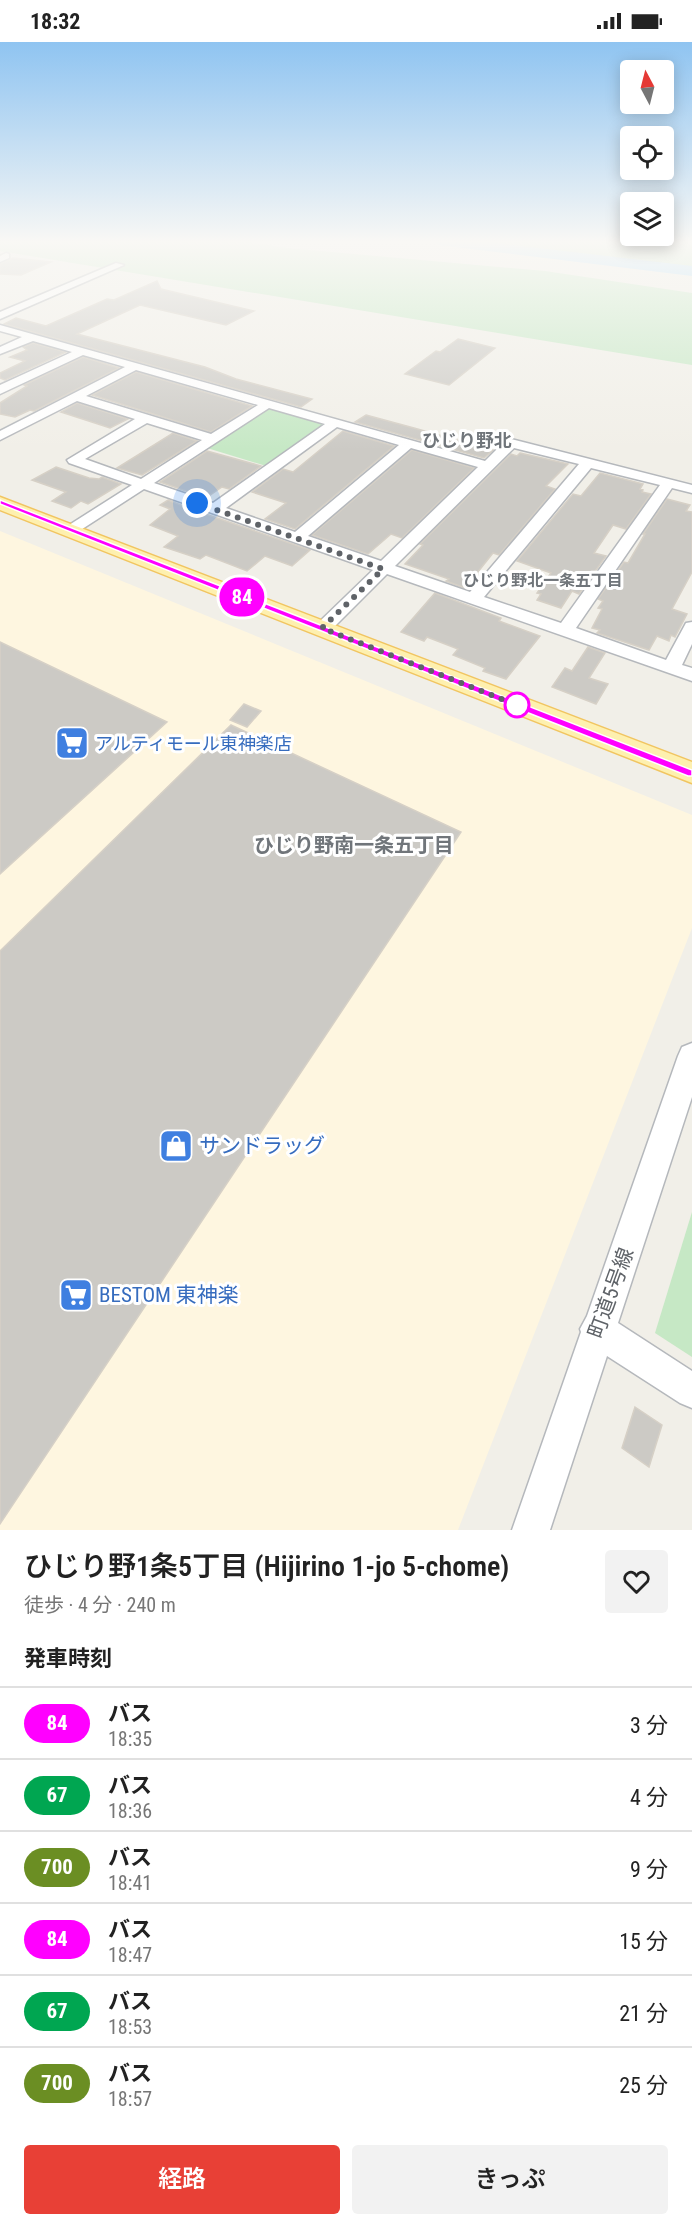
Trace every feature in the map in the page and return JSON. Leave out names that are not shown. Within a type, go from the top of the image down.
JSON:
[{"type":"main road","points":[[0,503],[692,773]]},
{"type":"street","points":[[0,319],[19,310]]},
{"type":"street","points":[[0,319],[32,337],[488,466]]},
{"type":"street","points":[[0,351],[32,337]]},
{"type":"street","points":[[0,390],[82,351]]},
{"type":"street","points":[[1,435],[135,366]]},
{"type":"street","points":[[76,396],[212,439]]},
{"type":"street","points":[[71,530],[267,404]]},
{"type":"street","points":[[146,418],[74,460],[692,675]]},
{"type":"street","points":[[215,509],[336,423]]},
{"type":"street","points":[[297,538],[409,443]]},
{"type":"street","points":[[322,628],[511,443],[692,489]]},
{"type":"street","points":[[473,599],[588,463]]},
{"type":"street","points":[[565,631],[669,483]]},
{"type":"street","points":[[670,668],[692,627]]},
{"type":"street","name":"町道5号線","points":[[531,1530],[597,1329],[692,1056]]},
{"type":"street","points":[[597,1329],[692,1390]]},
{"type":"shaded area","points":[[0,531],[692,815],[692,928],[458,1530],[0,1530]]},
{"type":"green space","points":[[361,310],[692,310],[692,365]]},
{"type":"green space","points":[[273,409],[322,424],[323,427],[266,466],[207,448],[265,410]]},
{"type":"green space","points":[[692,1212],[692,1357],[655,1333]]},
{"type":"building","points":[[81,310],[128,310],[77,334],[205,367],[236,379],[312,399],[301,407],[4,324],[16,318],[46,326]]},
{"type":"building","points":[[163,310],[254,311],[226,325]]},
{"type":"building","points":[[458,339],[495,348],[449,385],[405,374],[436,351],[440,352]]},
{"type":"building","points":[[33,343],[66,352],[5,380],[0,378],[0,373],[25,361],[10,357],[27,350],[23,347]]},
{"type":"building","points":[[83,357],[119,368],[34,411],[30,410],[15,417],[0,414],[0,403],[27,386],[24,385]]},
{"type":"building","points":[[136,372],[252,406],[211,432],[92,395]]},
{"type":"building","points":[[77,403],[128,419],[110,428],[61,412]]},
{"type":"building","points":[[366,415],[493,450],[484,458],[355,422]]},
{"type":"building","points":[[343,431],[394,446],[295,529],[265,519],[286,503],[252,492],[283,469],[293,472]]},
{"type":"building","points":[[173,433],[197,441],[142,475],[117,468]]},
{"type":"building","points":[[412,450],[474,468],[402,538],[391,534],[368,554],[312,535]]},
{"type":"building","points":[[207,451],[261,466],[229,489],[222,487],[206,498],[160,482]]},
{"type":"building","points":[[520,453],[568,464],[546,486],[555,489],[499,555],[493,553],[465,588],[446,581],[449,579],[405,564],[423,545],[420,544],[511,454],[517,456]]},
{"type":"building","points":[[56,467],[89,478],[102,477],[121,484],[88,504],[81,501],[71,508],[52,501],[66,492],[32,480]]},
{"type":"building","points":[[600,473],[643,484],[640,489],[643,490],[642,492],[651,494],[626,529],[613,525],[594,553],[606,556],[579,594],[572,591],[561,608],[537,600],[541,594],[537,593],[551,573],[517,561],[573,494],[581,496]]},
{"type":"building","points":[[667,499],[690,505],[686,511],[692,512],[692,572],[672,609],[687,614],[675,637],[671,635],[669,641],[657,636],[649,650],[597,633],[600,630],[592,628],[602,609],[598,608],[603,601],[598,599],[624,562],[628,563],[645,534],[643,534]]},
{"type":"building","points":[[168,500],[310,550],[292,566],[265,556],[247,571],[206,555],[200,559],[164,547],[178,536],[150,525],[170,509],[160,505]]},
{"type":"building","points":[[435,593],[501,618],[499,621],[540,636],[506,679],[483,671],[485,668],[453,655],[458,649],[427,637],[424,641],[401,632]]},
{"type":"building","name":"アルティモール東神楽店","points":[[0,642],[167,722],[0,874]]},
{"type":"building","points":[[588,647],[605,653],[589,678],[608,684],[596,704],[552,687],[565,668],[572,671]]},
{"type":"building","points":[[244,704],[261,711],[247,727],[230,720]]},
{"type":"building","name":"BESTOM 東神楽","points":[[231,725],[461,832],[0,1524],[0,951]]},
{"type":"building","points":[[635,1407],[662,1425],[649,1467],[622,1448]]},
{"type":"bus line","name":"84","points":[[0,503],[692,773]]},
{"type":"place","name":"アルティモール東神楽店","points":[[72,743]]},
{"type":"place","name":"サンドラッグ","points":[[176,1146]]},
{"type":"place","name":"BESTOM 東神楽","points":[[76,1295]]},
{"type":"district","name":"ひじり野北","points":[[467,440]]},
{"type":"district","name":"ひじり野北一条五丁目","points":[[543,580]]},
{"type":"district","name":"ひじり野南一条五丁目","points":[[354,845]]},
{"type":"route","points":[[197,503],[383,569],[322,628],[522,707],[517,705]]}]
